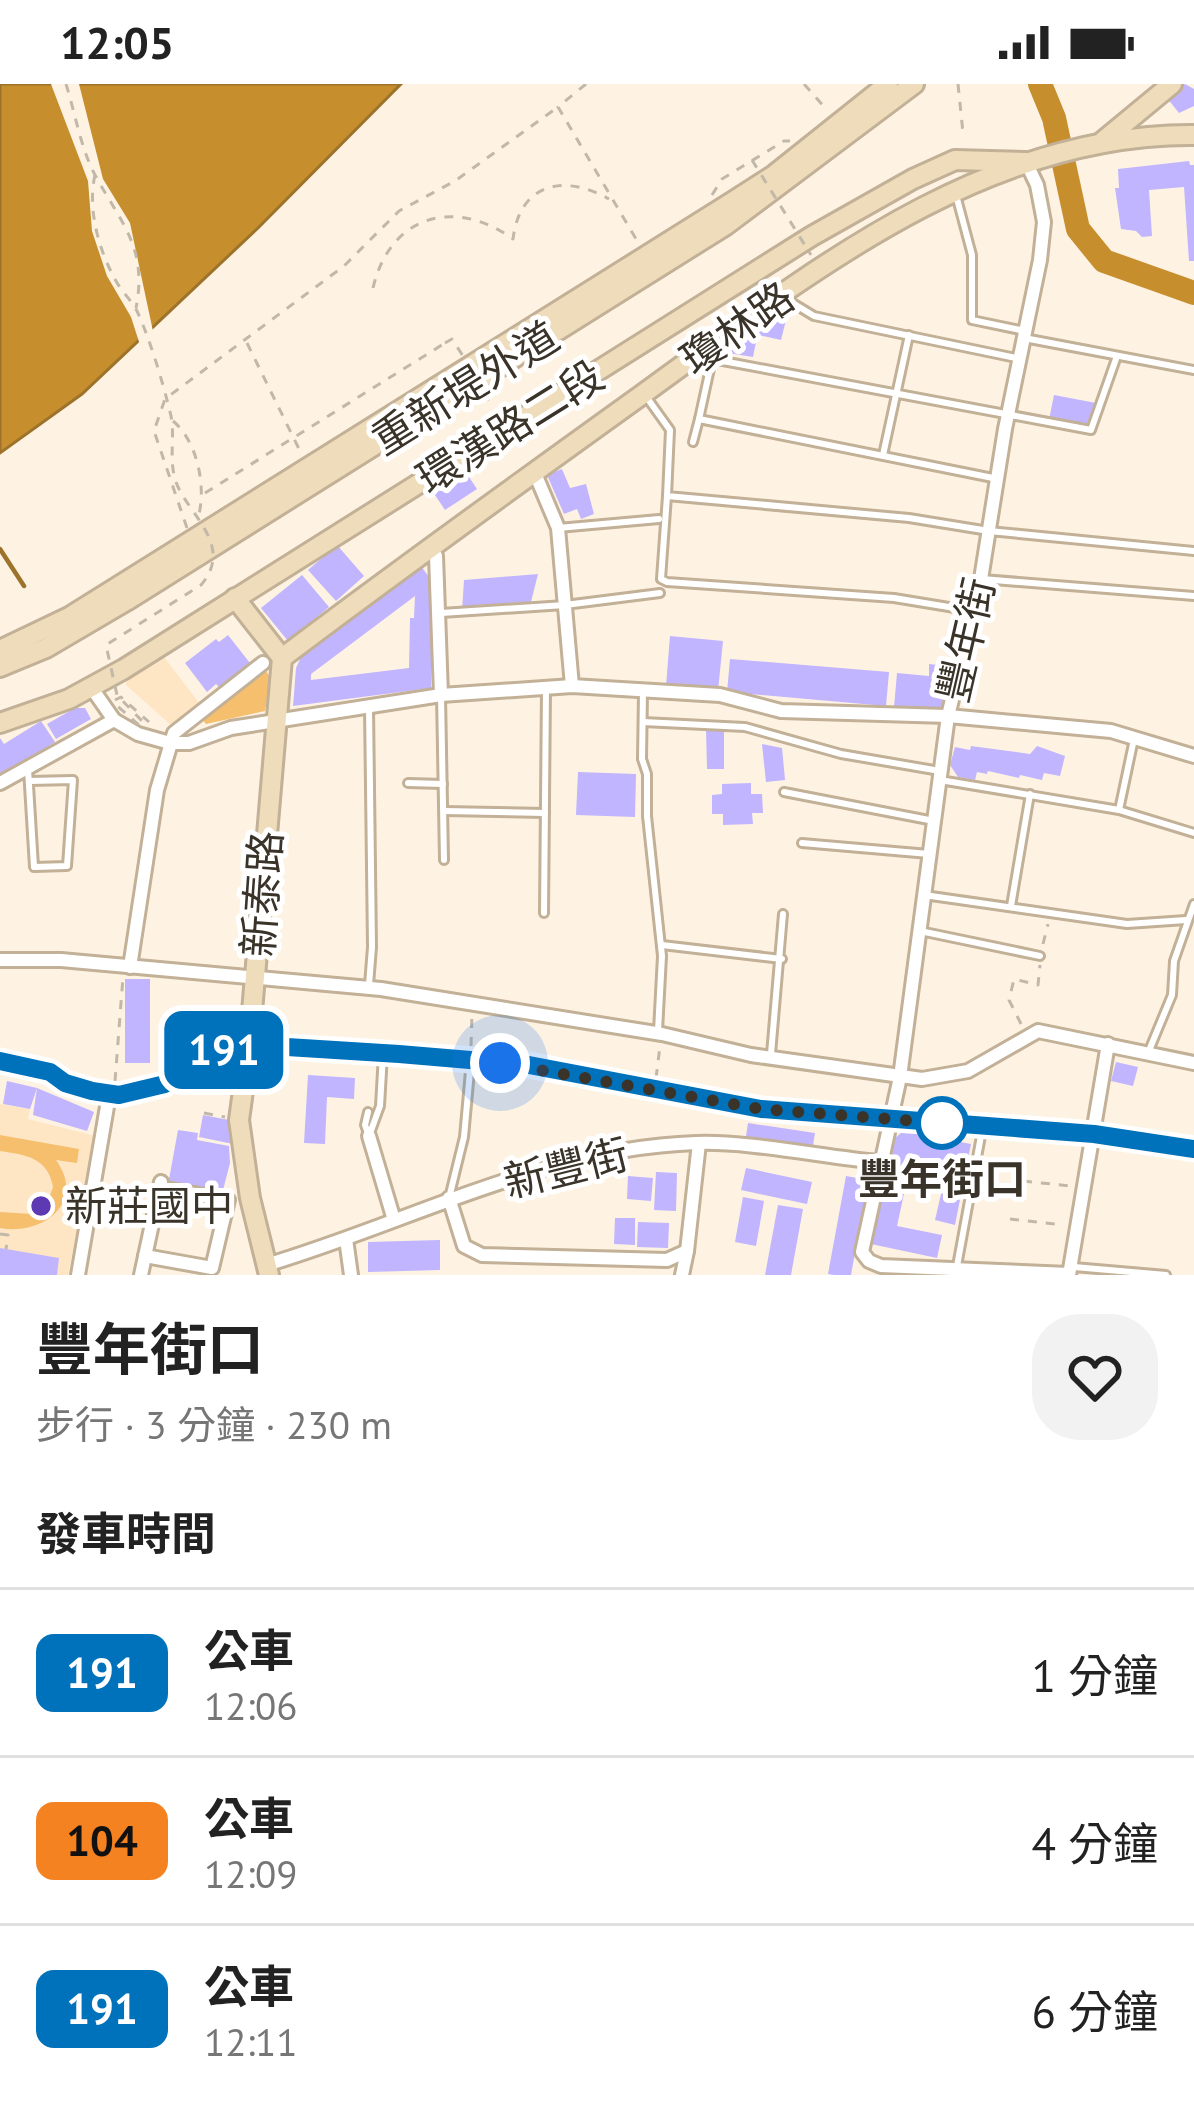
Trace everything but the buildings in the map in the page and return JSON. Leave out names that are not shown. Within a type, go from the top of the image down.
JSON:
[{"type":"street","name":"重新堤外道","points":[[0,650],[71,616],[729,204],[774,175],[888,84]]},
{"type":"street","name":"重新堤外道","points":[[0,667],[46,648],[126,601],[725,225],[914,84]]},
{"type":"street","points":[[1098,142],[1172,84]]},
{"type":"street","points":[[1148,101],[1148,136]]},
{"type":"street","points":[[1032,160],[1098,142],[1194,135]]},
{"type":"street","name":"環漢路二段","points":[[0,723],[91,687],[812,236],[913,179],[955,160],[1032,160]]},
{"type":"street","name":"瓊林路","points":[[170,743],[191,718],[644,393],[714,349],[781,296],[885,228],[1032,160]]},
{"type":"street","name":"豐年街","points":[[957,1269],[881,1266],[868,1262],[862,1252],[901,1077],[947,716],[981,579],[1044,222],[1032,160]]},
{"type":"street","points":[[534,471],[558,529],[572,686]]},
{"type":"street","points":[[429,546],[436,556],[442,695]]},
{"type":"street","points":[[235,598],[272,660]]},
{"type":"street","name":"新泰路","points":[[267,1270],[239,1120],[278,721],[272,660]]},
{"type":"street","points":[[91,687],[114,721],[170,743],[189,743],[231,728],[442,695],[572,686],[721,695],[781,711],[947,716],[1111,731],[1194,756]]},
{"type":"street","points":[[0,783],[28,775],[114,721]]},
{"type":"street","points":[[127,967],[157,790],[170,743]]},
{"type":"street","points":[[0,960],[368,988],[660,1034],[770,1058],[922,1079],[968,1071],[1038,1031],[1194,1063]]},
{"type":"street","points":[[957,1269],[1069,1272],[1108,1044]]},
{"type":"street","points":[[0,1061],[50,1072],[65,1083],[112,1095],[165,1084],[181,1065],[203,1052],[249,1047],[471,1060],[529,1065],[761,1109],[1094,1134],[1194,1149]]},
{"type":"street","points":[[78,1275],[112,1095]]},
{"type":"street","points":[[369,1136],[394,1220]]},
{"type":"street","points":[[682,1275],[699,1142]]},
{"type":"street","name":"新豐街","points":[[267,1270],[449,1198],[626,1150],[699,1142],[879,1162]]},
{"type":"street","points":[[141,1275],[145,1256],[163,1185],[228,1200],[212,1268],[145,1256]]},
{"type":"street","points":[[449,1198],[464,1246],[482,1255],[667,1260],[687,1252]]},
{"type":"street","points":[[346,1239],[351,1275]]},
{"type":"lane","points":[[956,194],[973,255],[972,320],[1194,370]]},
{"type":"lane","points":[[781,296],[814,316],[1020,359]]},
{"type":"lane","points":[[883,456],[909,335]]},
{"type":"lane","points":[[694,442],[714,349],[896,394],[1091,430],[1117,356]]},
{"type":"lane","points":[[644,393],[670,430],[661,579],[894,598],[973,610]]},
{"type":"lane","points":[[698,419],[998,479]]},
{"type":"lane","points":[[667,496],[1194,551]]},
{"type":"lane","points":[[558,529],[659,519]]},
{"type":"lane","points":[[981,579],[1194,596]]},
{"type":"lane","points":[[437,613],[566,605],[660,592]]},
{"type":"lane","points":[[544,913],[546,688]]},
{"type":"lane","points":[[644,688],[647,816],[662,946],[660,1034]]},
{"type":"lane","points":[[442,695],[444,860]]},
{"type":"lane","points":[[368,988],[372,946],[369,707]]},
{"type":"lane","points":[[643,722],[745,727],[940,776],[1120,810],[1194,833]]},
{"type":"lane","points":[[1120,810],[1134,740]]},
{"type":"lane","points":[[28,775],[73,780],[67,866],[34,867],[28,775]]},
{"type":"lane","points":[[408,783],[443,784]]},
{"type":"lane","points":[[784,792],[934,821]]},
{"type":"lane","points":[[1011,906],[1030,794]]},
{"type":"lane","points":[[444,811],[544,813]]},
{"type":"lane","points":[[802,843],[929,854]]},
{"type":"lane","points":[[924,895],[1127,924],[1186,920]]},
{"type":"lane","points":[[1148,1053],[1172,995],[1174,961],[1194,904]]},
{"type":"lane","points":[[770,1058],[783,914]]},
{"type":"lane","points":[[919,931],[1040,956]]},
{"type":"lane","points":[[662,946],[782,959]]},
{"type":"lane","points":[[369,1136],[380,1106],[383,1054]]},
{"type":"lane","points":[[449,1198],[464,1137],[471,1060]]},
{"type":"lane","points":[[368,1112],[369,1136]]},
{"type":"lane","points":[[957,1269],[983,1125]]},
{"type":"lane","points":[[1069,1272],[1166,1275]]},
{"type":"path","points":[[66,84],[95,175],[116,204],[132,243],[139,269],[136,308]]},
{"type":"path","points":[[188,530],[154,431],[165,399],[344,266],[399,211],[455,181],[586,84]]},
{"type":"path","points":[[805,84],[832,116]]},
{"type":"path","points":[[958,84],[963,133]]},
{"type":"path","points":[[558,106],[639,245]]},
{"type":"path","points":[[710,200],[722,179],[784,141]]},
{"type":"path","points":[[752,160],[811,254]]},
{"type":"path","points":[[95,175],[93,207],[103,251],[113,276],[136,308],[173,421],[190,442],[205,493],[200,514]]},
{"type":"path","points":[[374,288],[386,253],[421,222],[466,216],[492,224],[514,239],[516,219],[529,200],[546,188],[568,183],[592,189],[609,200]]},
{"type":"path","points":[[205,493],[452,339],[463,356]]},
{"type":"path","points":[[246,342],[303,456]]},
{"type":"path","points":[[486,391],[490,408]]},
{"type":"path","points":[[160,731],[121,698],[118,698],[116,698],[115,704],[139,725],[144,723],[144,719],[130,707],[117,695],[106,645],[208,577],[212,557],[200,514],[177,486],[169,452],[173,421]]},
{"type":"path","points":[[1027,1036],[1009,1000],[1014,979],[1038,985],[1050,912]]},
{"type":"path","points":[[112,1095],[127,967]]},
{"type":"path","points":[[471,1060],[472,1003]]},
{"type":"path","points":[[654,1091],[660,1034]]},
{"type":"path","points":[[204,1113],[239,1120]]},
{"type":"path","points":[[1023,1181],[1084,1187]]},
{"type":"path","points":[[1010,1219],[1077,1226]]},
{"type":"path","points":[[0,1234],[8,1235],[6,1249]]},
{"type":"shaded area","points":[[0,84],[401,84],[258,228],[82,394],[0,453]]},
{"type":"shaded area","points":[[161,653],[200,704],[173,727],[126,685],[125,676]]},
{"type":"shaded area","points":[[265,669],[271,679],[265,711],[206,724],[199,716]]},
{"type":"shaded area","name":"新莊國中","points":[[0,1104],[30,1109],[28,1119],[96,1136],[68,1275],[0,1275]]},
{"type":"shaded area","points":[[0,1135],[79,1149],[77,1163],[56,1160],[64,1176],[63,1203],[31,1227],[0,1228],[0,1212],[32,1214],[47,1204],[53,1187],[50,1177],[41,1163],[0,1151]]},
{"type":"pier","points":[[51,84],[79,84],[103,179],[130,223],[154,336],[141,348],[131,317],[107,276],[92,231],[88,181]]},
{"type":"waterway","points":[[1040,84],[1054,118],[1078,229],[1104,261],[1194,293]]},
{"type":"waterway","points":[[0,549],[24,586]]},
{"type":"bus line","name":"191","points":[[0,1061],[119,1095],[165,1084],[181,1065],[203,1052],[271,1046],[399,1054],[529,1065],[761,1109],[1094,1134],[1194,1149]]},
{"type":"place","name":"豐年街口","points":[[942,1123]]},
{"type":"place","name":"新莊國中","points":[[41,1206]]},
{"type":"route","points":[[500,1063],[603,1078],[709,1102],[841,1118],[942,1123]]}]
